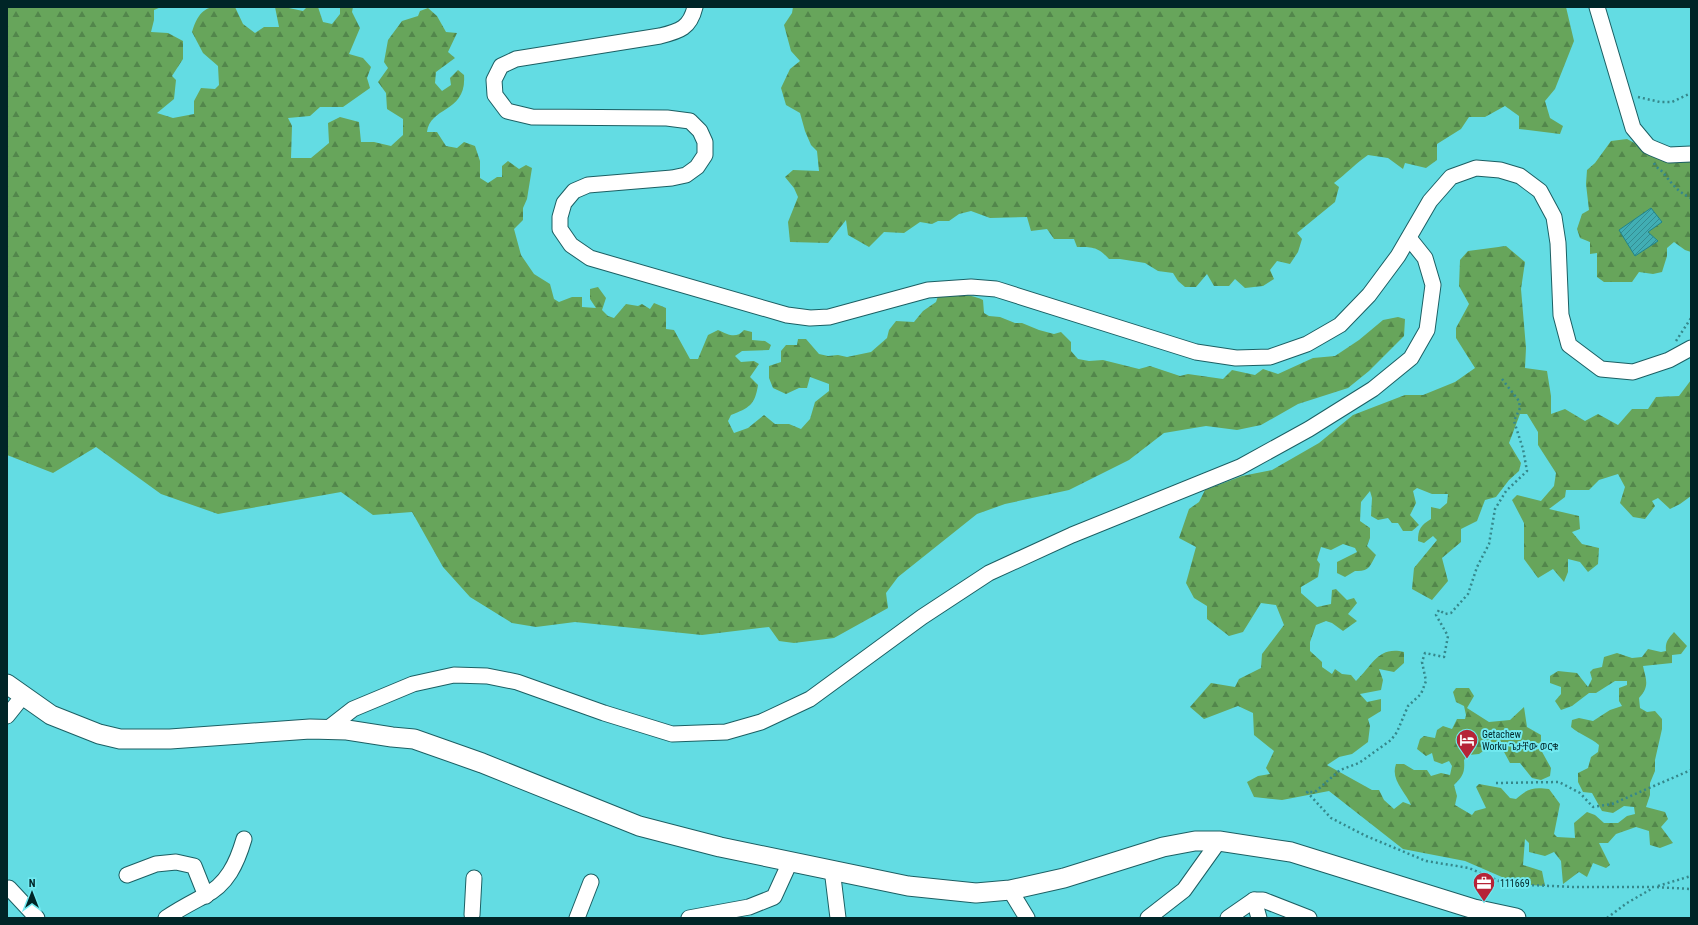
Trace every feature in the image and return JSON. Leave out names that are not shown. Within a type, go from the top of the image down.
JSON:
[{"type":"street","points":[[695,7],[690,22],[675,32],[660,36],[516,59],[501,66],[494,80],[495,95],[507,111],[532,117],[667,118],[690,121],[700,131],[705,142],[705,155],[697,167],[686,175],[672,178],[588,185],[574,191],[564,203],[560,217],[560,229],[571,245],[590,258],[787,315],[810,318],[842,314],[928,290],[964,288],[996,289],[1196,352],[1236,358],[1270,357],[1307,344],[1340,325],[1370,295],[1398,256],[1430,202],[1451,177],[1476,168],[1500,170],[1520,176],[1540,191],[1554,217],[1558,242],[1561,315],[1570,345],[1601,369],[1633,372],[1670,360],[1691,348]]},
{"type":"street","points":[[1598,7],[1634,128],[1648,146],[1652,148],[1669,155],[1691,154]]},
{"type":"street","points":[[326,730],[353,709],[413,684],[454,675],[487,676],[517,682],[604,713],[672,734],[726,732],[761,722],[810,699],[922,617],[989,573],[1072,535],[1240,467],[1308,429],[1373,389],[1411,358],[1427,330],[1433,285],[1425,258],[1408,238]]},
{"type":"street","points":[[7,684],[51,714],[99,734],[120,739],[170,738],[273,731],[326,730],[347,730],[414,739],[482,763],[640,826],[720,847],[908,886],[976,893],[1010,890],[1064,878],[1163,846],[1195,841],[1219,841],[1262,846],[1291,852],[1474,908],[1516,918]]},
{"type":"street","points":[[7,716],[23,696]]},
{"type":"street","points":[[166,918],[180,908],[206,896],[225,881],[238,859],[244,839]]},
{"type":"street","points":[[1148,918],[1184,890],[1219,841]]},
{"type":"street","points":[[127,875],[156,864],[176,862],[194,866],[206,896]]},
{"type":"street","points":[[690,918],[749,907],[774,897],[790,862]]},
{"type":"street","points":[[832,870],[838,918]]},
{"type":"street","points":[[474,878],[475,917]]},
{"type":"street","points":[[577,918],[591,882]]},
{"type":"street","points":[[9,888],[37,918]]},
{"type":"street","points":[[1010,890],[1027,918]]},
{"type":"street","points":[[1228,918],[1254,900],[1263,900],[1309,918]]},
{"type":"street","points":[[1254,900],[1259,918]]},
{"type":"path","points":[[1624,98],[1641,97],[1660,102],[1672,102],[1691,93]]},
{"type":"path","points":[[1652,148],[1653,160],[1656,167],[1664,174],[1672,185],[1691,198]]},
{"type":"path","points":[[1502,379],[1518,401],[1520,408],[1514,421],[1523,448],[1527,471],[1506,491],[1495,509],[1489,544],[1477,567],[1468,594],[1451,613],[1445,614],[1439,610],[1436,615],[1448,636],[1444,657],[1425,652],[1422,662],[1426,681],[1421,694],[1408,706],[1397,732],[1391,740],[1359,763],[1340,770],[1315,792],[1307,792],[1331,818],[1366,836],[1426,861],[1470,868],[1506,884],[1691,889]]},
{"type":"path","points":[[1496,783],[1559,782],[1580,793],[1593,807],[1612,804],[1691,770]]},
{"type":"path","points":[[1607,918],[1626,903],[1655,887],[1691,876]]},
{"type":"green space","points":[[219,6],[235,7],[243,24],[255,33],[264,27],[279,27],[275,7],[284,7],[303,11],[307,7],[318,7],[323,22],[332,24],[340,14],[340,7],[353,7],[352,12],[360,28],[349,54],[363,58],[371,67],[367,78],[370,88],[343,107],[320,107],[310,116],[288,118],[292,126],[291,158],[311,158],[329,143],[328,123],[340,117],[359,122],[361,142],[374,142],[391,146],[403,135],[403,119],[387,109],[386,93],[378,82],[388,68],[384,62],[388,40],[402,21],[418,16],[420,11],[428,8],[437,16],[446,32],[457,33],[448,52],[455,58],[436,72],[435,83],[442,91],[451,85],[450,78],[458,70],[464,75],[463,87],[460,96],[454,103],[434,117],[427,132],[437,132],[446,146],[457,148],[464,142],[475,146],[480,161],[480,178],[488,183],[497,177],[502,177],[502,166],[508,161],[519,169],[526,165],[532,168],[527,199],[523,208],[523,220],[514,229],[521,255],[534,274],[550,284],[554,299],[559,302],[572,297],[582,297],[582,307],[596,308],[590,299],[590,289],[598,287],[606,298],[602,310],[608,316],[614,318],[626,304],[638,306],[642,304],[650,309],[654,303],[666,308],[666,329],[674,330],[690,359],[698,359],[708,335],[718,330],[732,335],[741,333],[744,330],[752,332],[752,340],[765,341],[771,345],[769,350],[742,351],[735,356],[741,362],[754,361],[759,364],[750,377],[758,385],[753,401],[747,408],[731,415],[728,421],[734,433],[748,428],[764,415],[775,424],[789,424],[801,429],[810,419],[815,402],[829,391],[829,384],[810,377],[807,388],[799,388],[786,394],[773,388],[769,378],[769,366],[781,362],[781,351],[786,345],[797,345],[798,339],[806,339],[819,354],[828,356],[838,355],[847,357],[871,352],[887,338],[889,330],[896,321],[914,322],[923,311],[936,302],[938,296],[972,296],[983,300],[984,313],[989,316],[1000,317],[1015,323],[1022,323],[1054,334],[1061,332],[1071,342],[1071,351],[1078,359],[1089,361],[1103,360],[1139,369],[1150,366],[1180,376],[1188,374],[1223,379],[1232,370],[1255,375],[1263,369],[1278,374],[1313,358],[1335,356],[1359,340],[1383,320],[1398,317],[1405,319],[1404,336],[1369,371],[1348,388],[1298,404],[1261,425],[1237,430],[1206,426],[1164,433],[1129,460],[1069,490],[1005,504],[977,514],[898,577],[886,593],[888,608],[834,638],[794,643],[779,641],[769,627],[702,635],[575,622],[536,627],[512,623],[470,597],[443,567],[412,512],[373,515],[341,492],[218,514],[161,494],[96,447],[53,473],[7,455],[7,7],[161,7],[154,10],[154,20],[151,32],[168,33],[183,41],[183,59],[172,76],[176,80],[174,99],[157,113],[173,118],[194,114],[194,101],[201,88],[215,89],[219,85],[218,66],[203,53],[192,32],[195,23],[207,9]]},
{"type":"green space","points":[[793,7],[1566,7],[1574,41],[1555,89],[1545,101],[1550,118],[1563,126],[1560,134],[1519,129],[1519,116],[1505,106],[1485,117],[1469,117],[1461,129],[1437,144],[1437,160],[1426,168],[1405,163],[1403,169],[1388,158],[1368,155],[1334,183],[1339,187],[1335,202],[1297,233],[1302,239],[1298,252],[1290,264],[1277,261],[1270,270],[1274,279],[1263,286],[1245,288],[1235,279],[1229,286],[1214,286],[1207,274],[1196,287],[1185,287],[1178,281],[1173,273],[1158,271],[1145,263],[1120,259],[1109,259],[1095,248],[1077,247],[1074,239],[1054,239],[1047,229],[1031,231],[1027,217],[990,218],[971,211],[959,214],[949,221],[938,221],[932,224],[920,222],[904,233],[884,232],[869,247],[848,235],[846,220],[828,243],[790,242],[788,222],[798,197],[794,188],[785,177],[793,170],[819,171],[817,151],[811,145],[800,113],[786,105],[781,88],[790,69],[800,61],[791,51],[784,25],[792,13]]},
{"type":"green space","points":[[1627,139],[1644,148],[1691,158],[1691,252],[1685,250],[1674,242],[1667,248],[1667,256],[1662,272],[1653,274],[1639,272],[1632,282],[1604,282],[1597,277],[1597,253],[1590,254],[1590,242],[1580,238],[1577,229],[1582,214],[1589,210],[1586,184],[1587,170],[1595,163],[1611,141]]},
{"type":"green space","points":[[1506,246],[1525,262],[1521,289],[1526,348],[1525,368],[1547,371],[1551,396],[1551,414],[1565,409],[1585,421],[1598,414],[1618,425],[1632,409],[1648,409],[1656,397],[1679,396],[1691,380],[1691,496],[1670,509],[1658,498],[1652,501],[1655,506],[1645,519],[1633,517],[1620,503],[1625,487],[1618,474],[1599,480],[1589,490],[1566,490],[1565,497],[1549,509],[1579,516],[1580,529],[1572,532],[1582,544],[1599,548],[1598,564],[1588,572],[1580,562],[1568,559],[1568,572],[1564,582],[1553,569],[1538,578],[1524,559],[1524,523],[1512,500],[1517,495],[1541,501],[1554,486],[1556,473],[1538,445],[1538,432],[1527,414],[1520,414],[1509,443],[1521,463],[1519,471],[1509,480],[1496,497],[1485,500],[1477,521],[1461,529],[1461,542],[1442,558],[1448,581],[1432,600],[1412,589],[1414,568],[1437,540],[1433,536],[1424,543],[1418,541],[1419,530],[1422,525],[1431,519],[1431,507],[1440,509],[1447,503],[1448,494],[1432,494],[1417,488],[1413,491],[1416,503],[1410,515],[1419,525],[1412,531],[1403,531],[1398,523],[1392,523],[1388,518],[1378,520],[1371,516],[1372,498],[1370,491],[1361,502],[1360,521],[1370,528],[1370,538],[1367,546],[1376,555],[1368,568],[1355,571],[1345,577],[1337,573],[1337,562],[1357,552],[1355,548],[1343,544],[1331,550],[1321,547],[1317,560],[1320,564],[1318,577],[1301,587],[1301,593],[1317,607],[1331,604],[1332,590],[1336,589],[1347,600],[1354,598],[1357,603],[1348,614],[1357,621],[1343,631],[1332,623],[1326,621],[1316,625],[1310,642],[1310,651],[1322,662],[1322,667],[1332,674],[1335,669],[1342,674],[1351,675],[1356,681],[1382,654],[1395,651],[1404,652],[1404,663],[1394,672],[1379,669],[1383,680],[1381,690],[1360,694],[1367,702],[1381,699],[1381,711],[1368,719],[1370,726],[1368,742],[1352,754],[1339,757],[1327,765],[1372,790],[1379,790],[1384,800],[1394,809],[1403,802],[1411,805],[1397,781],[1395,775],[1396,764],[1404,764],[1414,770],[1427,770],[1431,776],[1441,773],[1450,775],[1452,766],[1449,761],[1442,764],[1434,761],[1432,753],[1426,756],[1417,749],[1420,739],[1424,736],[1435,738],[1437,730],[1443,726],[1452,729],[1457,719],[1465,719],[1466,715],[1464,706],[1456,702],[1453,692],[1456,688],[1469,688],[1474,696],[1467,708],[1489,722],[1510,720],[1524,707],[1527,727],[1541,735],[1541,750],[1551,768],[1550,776],[1541,780],[1532,778],[1520,763],[1510,763],[1503,750],[1489,747],[1479,754],[1468,755],[1464,760],[1463,774],[1454,785],[1457,796],[1455,805],[1472,815],[1475,811],[1486,808],[1476,787],[1479,784],[1501,788],[1510,798],[1516,799],[1531,789],[1549,789],[1560,804],[1554,834],[1557,837],[1575,838],[1574,823],[1587,812],[1595,815],[1604,823],[1618,823],[1627,816],[1635,814],[1634,807],[1624,806],[1613,813],[1602,811],[1592,793],[1583,792],[1578,782],[1578,773],[1588,768],[1591,757],[1598,752],[1599,745],[1571,727],[1572,720],[1579,718],[1593,721],[1610,710],[1622,706],[1619,701],[1619,688],[1627,685],[1627,681],[1615,681],[1596,693],[1589,693],[1572,706],[1561,710],[1555,701],[1561,694],[1561,687],[1550,683],[1550,676],[1558,671],[1577,673],[1588,687],[1592,679],[1590,672],[1593,669],[1602,667],[1604,657],[1617,653],[1632,658],[1642,657],[1648,649],[1661,652],[1666,651],[1667,641],[1674,632],[1687,646],[1681,654],[1672,655],[1672,663],[1643,666],[1646,686],[1639,698],[1640,708],[1647,712],[1655,711],[1662,719],[1662,729],[1655,760],[1655,771],[1650,783],[1650,795],[1646,807],[1665,812],[1668,819],[1661,827],[1673,843],[1660,848],[1650,845],[1649,831],[1636,827],[1616,834],[1608,843],[1599,843],[1610,865],[1606,868],[1593,863],[1587,877],[1579,872],[1563,884],[1561,861],[1554,852],[1545,856],[1529,852],[1529,843],[1525,839],[1523,865],[1542,871],[1545,886],[1518,884],[1465,861],[1403,849],[1329,791],[1282,800],[1254,797],[1247,782],[1258,776],[1270,774],[1266,768],[1274,751],[1254,735],[1253,713],[1238,706],[1204,719],[1190,707],[1211,683],[1235,687],[1239,679],[1261,668],[1262,654],[1284,625],[1276,605],[1261,603],[1243,632],[1229,636],[1207,619],[1207,606],[1194,598],[1186,583],[1196,547],[1179,538],[1189,509],[1199,502],[1205,490],[1242,476],[1272,470],[1319,443],[1353,415],[1405,395],[1423,395],[1455,382],[1475,368],[1456,338],[1456,328],[1469,304],[1459,286],[1460,260],[1468,251]]},
{"type":"building","points":[[1651,208],[1662,222],[1648,232],[1658,241],[1635,256],[1619,230]]},
{"type":"place","name":"Getachew Worku ጌታቸው ወርቁ","points":[[1467,760]]},
{"type":"place","name":"111669","points":[[1484,902]]}]
